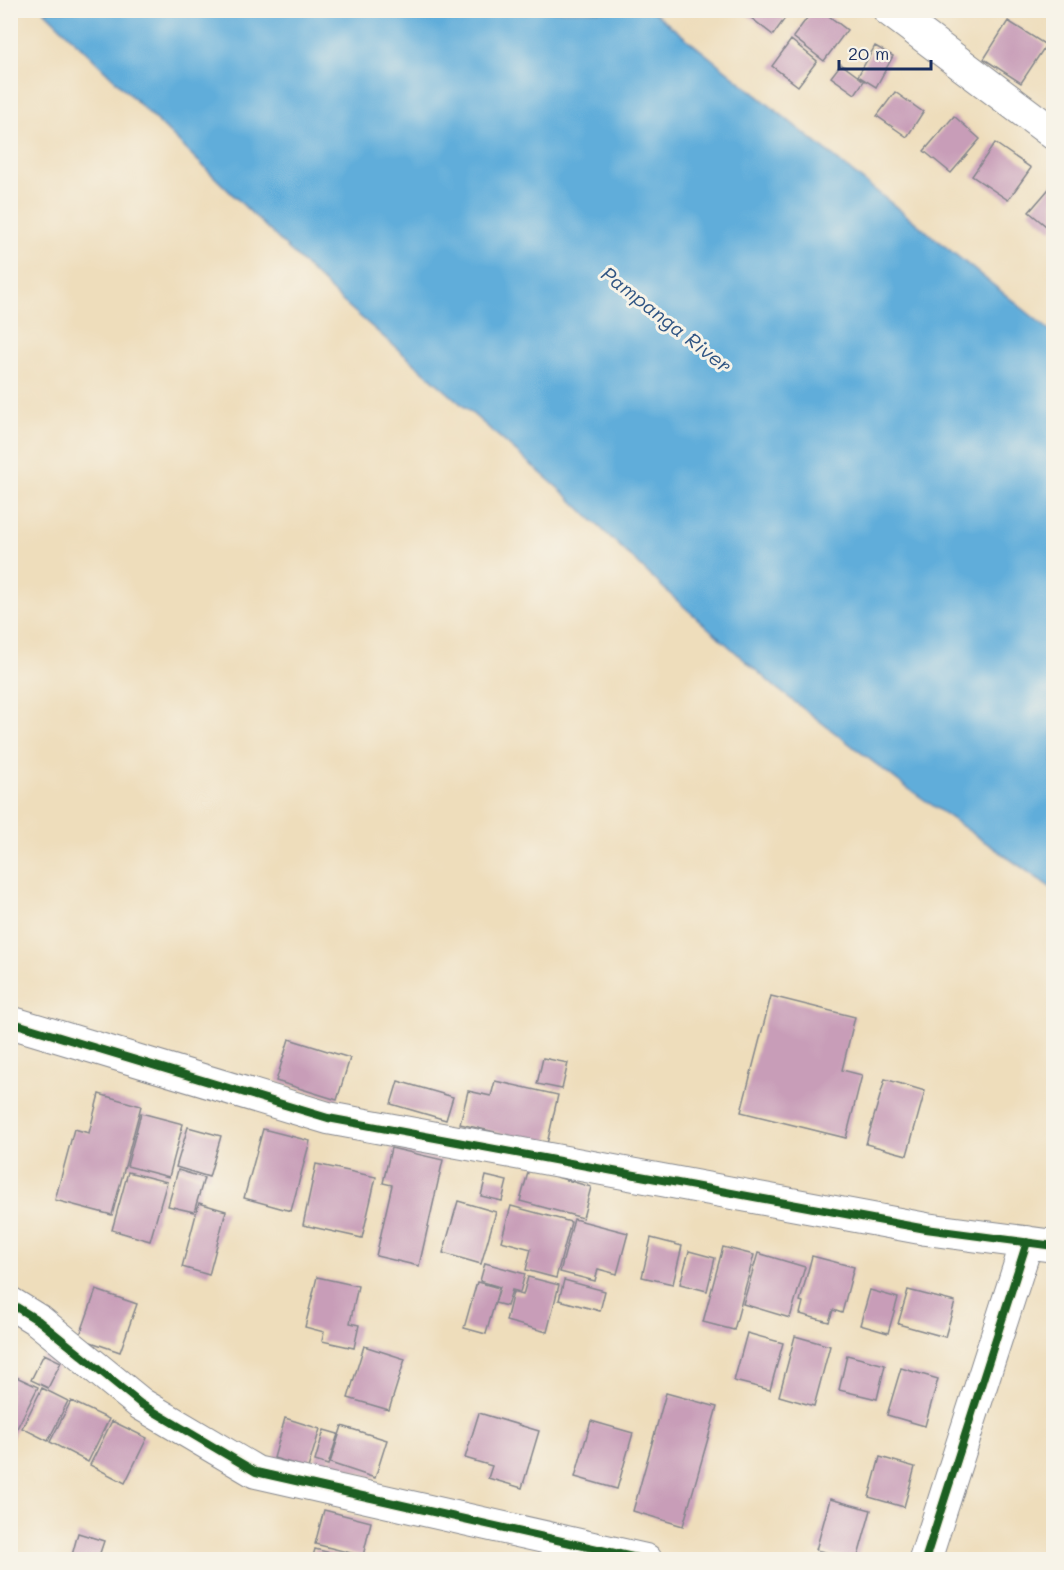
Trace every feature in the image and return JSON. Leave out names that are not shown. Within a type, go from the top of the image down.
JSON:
[{"type":"street","points":[[889,10],[1053,134]]},
{"type":"street","points":[[11,1026],[328,1118],[926,1229],[1040,1244],[925,1560]]},
{"type":"street","points":[[10,1304],[39,1321],[141,1404],[256,1472],[646,1560]]},
{"type":"water","name":"Pampanga River","points":[[44,11],[652,11],[1053,333],[1053,889],[906,787],[775,687],[672,596],[565,494],[341,300]]},
{"type":"building","points":[[741,10],[791,10],[773,35]]},
{"type":"building","points":[[813,10],[821,10],[847,30],[824,61],[793,37]]},
{"type":"building","points":[[1008,21],[1046,45],[1021,83],[984,59]]},
{"type":"building","points":[[791,40],[817,61],[798,86],[772,66]]},
{"type":"building","points":[[875,46],[893,56],[876,87],[858,76]]},
{"type":"building","points":[[841,64],[864,81],[855,94],[831,77]]},
{"type":"building","points":[[895,92],[923,112],[907,137],[877,116]]},
{"type":"building","points":[[954,116],[980,139],[951,173],[924,151]]},
{"type":"building","points":[[995,143],[1031,168],[1008,200],[972,176]]},
{"type":"building","points":[[1054,183],[1054,227],[1051,230],[1029,212]]},
{"type":"building","points":[[771,996],[855,1017],[842,1070],[862,1075],[846,1138],[741,1112]]},
{"type":"building","points":[[289,1039],[350,1058],[337,1100],[276,1081]]},
{"type":"building","points":[[543,1058],[568,1063],[562,1089],[537,1084]]},
{"type":"building","points":[[885,1079],[925,1091],[907,1155],[866,1144]]},
{"type":"building","points":[[398,1081],[453,1097],[446,1120],[391,1104]]},
{"type":"building","points":[[495,1081],[558,1095],[547,1144],[460,1124],[468,1091],[491,1096]]},
{"type":"building","points":[[99,1094],[141,1106],[112,1215],[55,1200],[74,1129],[89,1133]]},
{"type":"building","points":[[141,1113],[183,1124],[169,1177],[127,1166]]},
{"type":"building","points":[[188,1127],[221,1136],[209,1177],[176,1167]]},
{"type":"building","points":[[263,1129],[310,1141],[291,1211],[244,1198]]},
{"type":"building","points":[[391,1148],[443,1160],[419,1266],[376,1256],[392,1185],[383,1183]]},
{"type":"building","points":[[316,1164],[376,1177],[362,1238],[303,1225]]},
{"type":"building","points":[[529,1169],[591,1187],[583,1218],[520,1201]]},
{"type":"building","points":[[178,1170],[204,1178],[194,1212],[168,1206]]},
{"type":"building","points":[[128,1172],[167,1182],[150,1241],[112,1230]]},
{"type":"building","points":[[486,1176],[507,1181],[502,1201],[481,1196]]},
{"type":"building","points":[[458,1201],[496,1212],[481,1264],[443,1253]]},
{"type":"building","points":[[199,1203],[226,1211],[209,1275],[182,1267]]},
{"type":"building","points":[[511,1206],[571,1222],[556,1278],[526,1270],[531,1249],[501,1241]]},
{"type":"building","points":[[574,1219],[628,1233],[617,1274],[598,1269],[595,1281],[560,1272]]},
{"type":"building","points":[[651,1238],[682,1246],[673,1284],[642,1277]]},
{"type":"building","points":[[723,1247],[754,1255],[734,1330],[703,1322]]},
{"type":"building","points":[[689,1251],[715,1258],[707,1291],[680,1284]]},
{"type":"building","points":[[758,1253],[805,1267],[790,1318],[743,1304]]},
{"type":"building","points":[[812,1256],[854,1267],[842,1313],[833,1310],[829,1322],[800,1314],[803,1302],[800,1301]]},
{"type":"building","points":[[485,1263],[525,1274],[520,1292],[512,1290],[507,1306],[495,1303],[500,1287],[480,1281]]},
{"type":"building","points":[[317,1277],[358,1286],[350,1323],[359,1325],[354,1348],[322,1341],[324,1332],[305,1327]]},
{"type":"building","points":[[528,1277],[559,1285],[547,1332],[506,1321],[513,1292],[523,1295]]},
{"type":"building","points":[[564,1280],[605,1291],[600,1311],[559,1300]]},
{"type":"building","points":[[477,1282],[499,1288],[486,1334],[464,1328]]},
{"type":"building","points":[[96,1290],[137,1304],[120,1352],[79,1338]]},
{"type":"building","points":[[870,1290],[898,1298],[888,1333],[860,1325]]},
{"type":"building","points":[[908,1290],[955,1302],[945,1337],[898,1324]]},
{"type":"building","points":[[747,1333],[783,1343],[770,1390],[734,1381]]},
{"type":"building","points":[[795,1336],[830,1346],[814,1406],[779,1396]]},
{"type":"building","points":[[364,1346],[405,1359],[389,1410],[348,1398]]},
{"type":"building","points":[[44,1354],[61,1362],[48,1388],[31,1380]]},
{"type":"building","points":[[847,1355],[885,1365],[877,1399],[839,1390]]},
{"type":"building","points":[[901,1368],[938,1379],[925,1426],[887,1415]]},
{"type":"building","points":[[10,1374],[38,1387],[10,1442]]},
{"type":"building","points":[[1050,1386],[1054,1386],[1054,1425],[1049,1425]]},
{"type":"building","points":[[42,1388],[68,1401],[48,1441],[22,1428]]},
{"type":"building","points":[[666,1393],[717,1407],[683,1526],[633,1511]]},
{"type":"building","points":[[71,1401],[109,1419],[88,1462],[50,1442]]},
{"type":"building","points":[[479,1413],[539,1431],[522,1488],[488,1478],[492,1466],[465,1458]]},
{"type":"building","points":[[285,1418],[320,1429],[308,1468],[274,1458]]},
{"type":"building","points":[[112,1421],[147,1438],[125,1483],[90,1465]]},
{"type":"building","points":[[591,1421],[633,1433],[617,1489],[575,1477]]},
{"type":"building","points":[[342,1426],[387,1440],[375,1478],[330,1463]]},
{"type":"building","points":[[324,1430],[338,1434],[328,1465],[315,1461]]},
{"type":"building","points":[[880,1457],[915,1467],[904,1507],[869,1497]]},
{"type":"building","points":[[830,1499],[871,1510],[857,1560],[816,1550]]},
{"type":"building","points":[[324,1510],[371,1522],[363,1556],[315,1544]]},
{"type":"building","points":[[78,1533],[104,1541],[99,1556],[110,1560],[71,1559]]},
{"type":"building","points":[[315,1549],[353,1559],[353,1560],[312,1560]]},
{"type":"cycle path","points":[[10,1022],[328,1118],[926,1229],[1054,1246]]},
{"type":"cycle path","points":[[925,1560],[1027,1242]]},
{"type":"cycle path","points":[[10,1303],[39,1321],[141,1404],[256,1472],[646,1560]]}]
